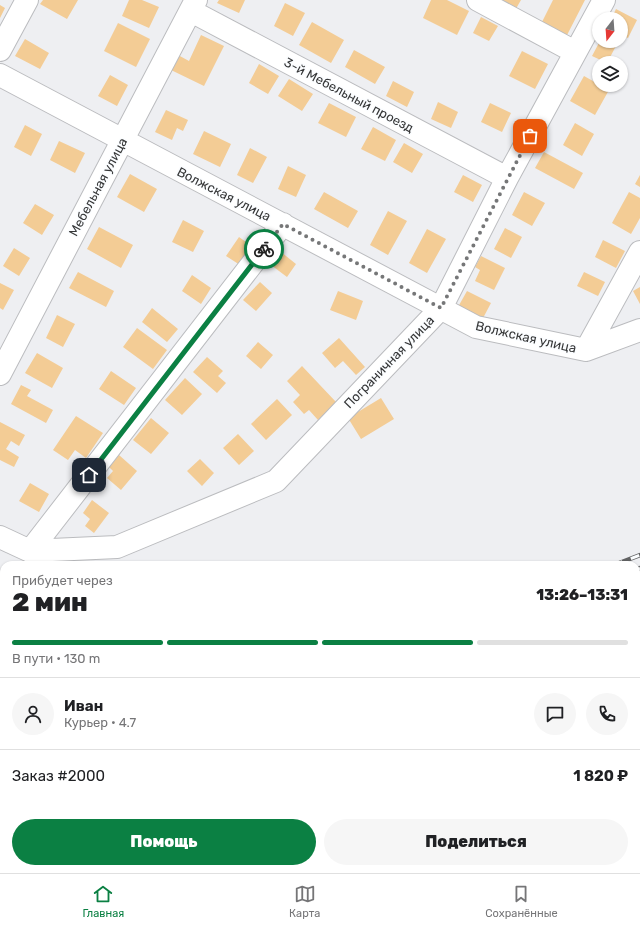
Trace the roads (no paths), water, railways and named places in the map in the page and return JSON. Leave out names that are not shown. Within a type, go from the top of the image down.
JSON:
[{"type":"street","points":[[0,50],[27,0]]},
{"type":"street","points":[[478,0],[575,52]]},
{"type":"street","name":"Пограничная улица","points":[[30,551],[118,547],[276,481],[441,308],[507,178],[604,0]]},
{"type":"street","name":"Мебельная улица","points":[[0,374],[194,5]]},
{"type":"street","name":"3-й Мебельный проезд","points":[[194,5],[507,178]]},
{"type":"street","name":"Волжская улица","points":[[0,75],[476,327],[586,350]]},
{"type":"street","points":[[0,537],[30,551],[283,224]]},
{"type":"street","points":[[586,350],[640,252]]},
{"type":"street","points":[[586,350],[640,330]]},
{"type":"railway","points":[[624,561],[640,555]]}]
